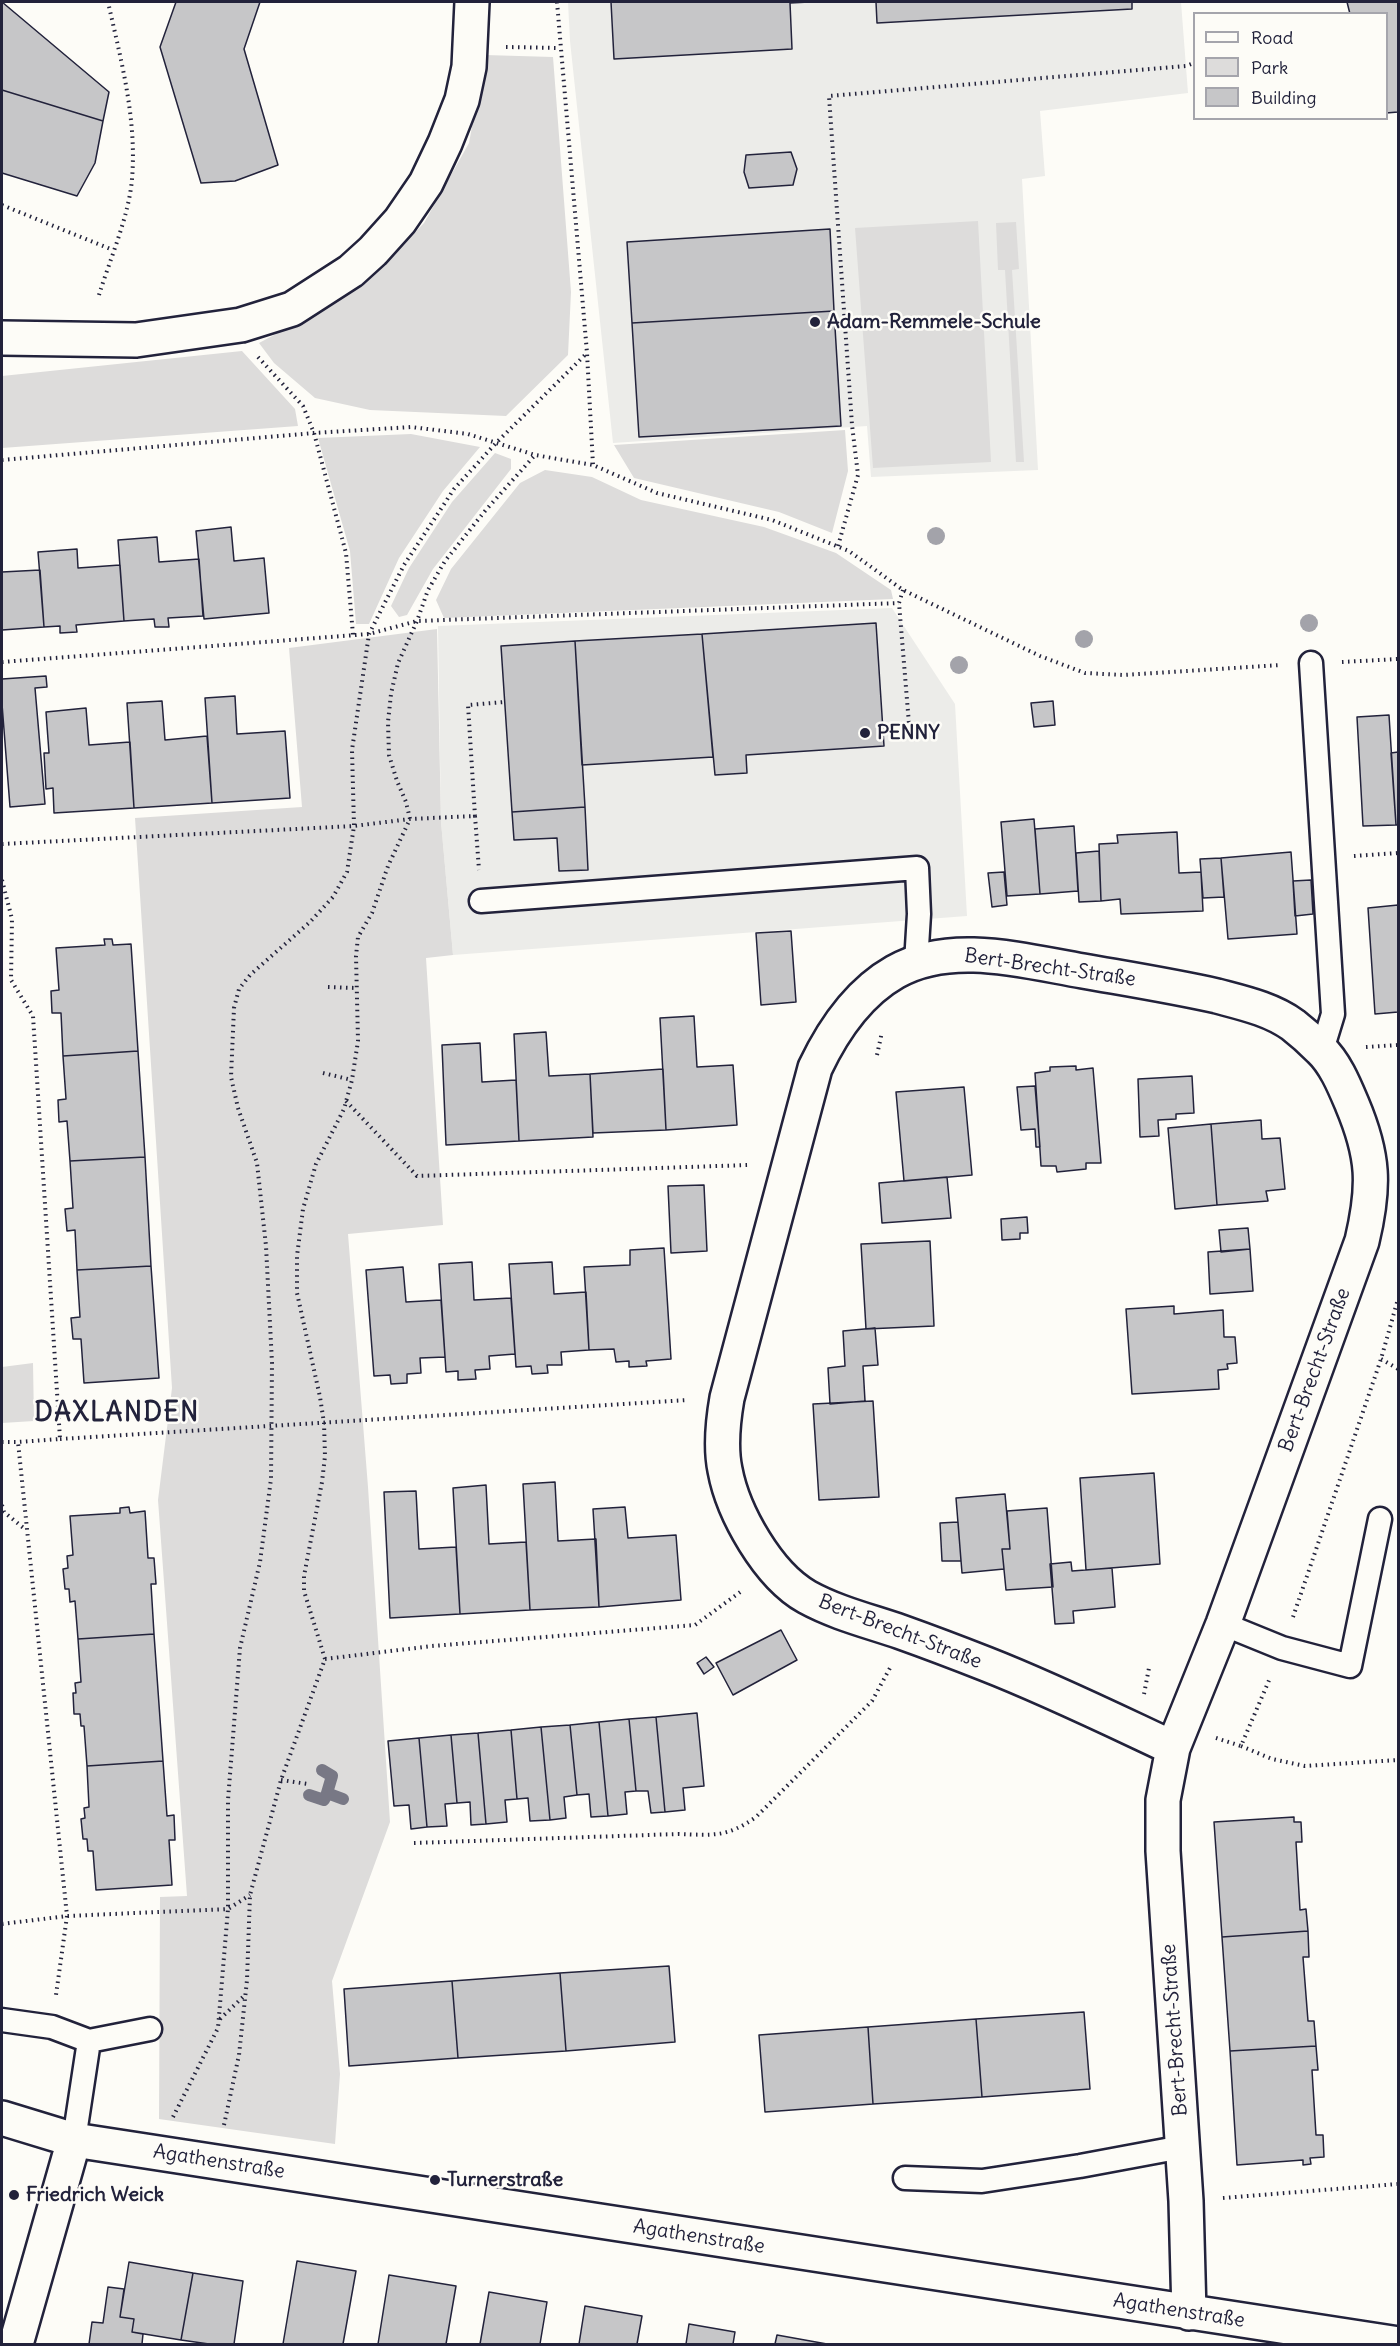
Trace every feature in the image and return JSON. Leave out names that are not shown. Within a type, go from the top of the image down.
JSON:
[{"type":"street","points":[[2,338],[136,340],[241,325],[292,309],[351,271],[400,221],[426,183],[445,143],[462,100],[471,45],[472,2]]},
{"type":"street","name":"Bert-Brecht-Straße","points":[[1176,1737],[1068,1698],[903,1633],[833,1610],[805,1596],[773,1567],[752,1538],[735,1506],[725,1469],[722,1426],[726,1398],[815,1068],[842,1020],[859,1001],[896,972],[916,963],[937,957],[964,955],[1011,960],[1164,985],[1255,1006],[1292,1024],[1322,1050],[1342,1082],[1360,1123],[1371,1163],[1371,1203],[1362,1241],[1223,1624],[1176,1737],[1162,1800],[1163,1851],[1186,2201],[1189,2313]]},
{"type":"street","name":"Agathenstraße","points":[[2,2118],[74,2140],[1398,2344]]},
{"type":"street","points":[[16,2344],[74,2140]]},
{"type":"lane","points":[[1311,663],[1332,1014],[1322,1050]]},
{"type":"lane","points":[[481,901],[917,868],[919,914],[916,963]]},
{"type":"lane","points":[[1223,1624],[1282,1648],[1350,1666],[1380,1519]]},
{"type":"lane","points":[[2,2020],[52,2027],[89,2041],[150,2029]]},
{"type":"lane","points":[[74,2140],[89,2041]]},
{"type":"lane","points":[[905,2178],[982,2181],[1182,2147]]},
{"type":"path","points":[[99,295],[132,181],[133,152],[130,103],[108,2]]},
{"type":"path","points":[[557,2],[559,48],[587,353],[594,465]]},
{"type":"path","points":[[471,45],[559,48]]},
{"type":"path","points":[[838,546],[858,475],[852,425],[829,96],[1186,66],[1193,63]]},
{"type":"path","points":[[2,205],[113,250]]},
{"type":"path","points":[[241,325],[251,350],[303,406],[314,433],[346,553],[353,635]]},
{"type":"path","points":[[164,2154],[172,2119],[218,2028],[228,1909],[228,1800],[240,1648],[260,1562],[271,1479],[272,1362],[266,1246],[256,1163],[238,1108],[231,1077],[234,1008],[239,989],[250,975],[310,922],[333,897],[347,872],[354,826],[352,750],[369,634],[404,565],[448,499],[496,443],[587,353]]},
{"type":"path","points":[[2,460],[314,433],[411,427],[468,434],[535,455],[594,465],[657,493],[772,520],[849,551],[903,590],[1040,656],[1085,673],[1123,675],[1398,659]]},
{"type":"path","points":[[216,2161],[239,2055],[245,1994],[250,1895],[281,1780],[325,1659],[303,1590],[325,1456],[324,1424],[318,1385],[297,1293],[297,1256],[303,1209],[316,1164],[346,1101],[352,1080],[358,1041],[356,988],[358,937],[372,914],[388,867],[410,819],[406,801],[389,755],[390,694],[398,663],[428,590],[445,561],[485,511],[535,455]]},
{"type":"path","points":[[903,590],[899,603],[909,724]]},
{"type":"path","points":[[2,662],[369,634],[417,621],[899,603]]},
{"type":"path","points":[[481,901],[468,705],[505,702]]},
{"type":"path","points":[[2,844],[354,826],[410,819],[475,816]]},
{"type":"path","points":[[1324,858],[1398,853]]},
{"type":"path","points":[[2,880],[12,919],[11,980],[33,1016],[60,1439]]},
{"type":"path","points":[[328,987],[356,988]]},
{"type":"path","points":[[323,1073],[352,1080]]},
{"type":"path","points":[[346,1101],[417,1176],[789,1164]]},
{"type":"path","points":[[1241,1746],[1282,1648],[1381,1359],[1398,1299]]},
{"type":"path","points":[[1381,1359],[1398,1369]]},
{"type":"path","points":[[2,1442],[726,1398]]},
{"type":"path","points":[[18,1442],[67,1916],[52,2027]]},
{"type":"path","points":[[2,1505],[4,1512],[27,1531]]},
{"type":"path","points":[[325,1659],[432,1646],[695,1625],[773,1567]]},
{"type":"path","points":[[414,1843],[678,1834],[721,1835],[740,1828],[756,1817],[872,1701],[892,1665],[903,1633]]},
{"type":"path","points":[[1176,1737],[1241,1746],[1272,1759],[1305,1766],[1398,1760]]},
{"type":"path","points":[[281,1780],[308,1784]]},
{"type":"path","points":[[2,1924],[67,1916],[228,1909],[250,1895]]},
{"type":"path","points":[[219,2019],[245,1994]]},
{"type":"path","points":[[1186,2201],[1398,2184]]},
{"type":"shaded area","name":"Adam-Remmele-Schule","points":[[568,2],[1181,2],[1188,93],[1040,111],[1045,176],[1022,179],[1038,470],[871,477],[867,426],[613,443],[570,41]]},
{"type":"shaded area","points":[[892,608],[955,704],[967,916],[453,955],[441,822],[438,626]]},
{"type":"green space","points":[[485,55],[553,57],[571,292],[568,355],[506,416],[370,410],[315,398],[274,363],[259,343],[329,306],[373,275],[424,223],[469,143]]},
{"type":"green space","points":[[978,221],[991,462],[873,468],[855,228]]},
{"type":"green space","points":[[1016,222],[1019,269],[1012,270],[1024,462],[1016,462],[1005,270],[998,270],[996,223]]},
{"type":"green space","points":[[242,351],[295,409],[298,426],[2,448],[2,376]]},
{"type":"green space","points":[[845,430],[848,471],[832,533],[779,512],[634,478],[614,445]]},
{"type":"green space","points":[[411,434],[480,447],[443,491],[399,558],[369,624],[356,624],[350,551],[318,438]]},
{"type":"green space","points":[[495,453],[511,459],[511,469],[433,569],[407,615],[399,617],[391,606],[409,568],[452,502]]},
{"type":"green space","points":[[545,470],[592,477],[641,500],[764,527],[836,553],[891,590],[893,599],[444,618],[436,600],[451,569],[520,483]]},
{"type":"green space","points":[[437,629],[441,822],[453,955],[426,958],[443,1225],[348,1234],[368,1487],[390,1822],[332,1981],[340,2074],[335,2144],[159,2119],[160,1897],[187,1896],[158,1500],[172,1388],[135,818],[302,807],[289,648]]},
{"type":"green space","points":[[33,1363],[34,1421],[2,1423],[2,1367]]},
{"type":"building","points":[[2,2],[109,92],[103,121],[2,90]]},
{"type":"building","points":[[176,2],[260,2],[244,49],[278,165],[235,181],[201,183],[160,47]]},
{"type":"building","points":[[611,2],[809,2],[790,3],[792,49],[614,59]]},
{"type":"building","points":[[876,2],[1132,2],[1132,9],[877,23]]},
{"type":"building","points":[[1347,2],[1398,2],[1398,112],[1388,113],[1388,12],[1350,12]]},
{"type":"building","points":[[2,90],[103,121],[95,163],[77,196],[2,173]]},
{"type":"building","points":[[791,152],[797,169],[793,185],[749,188],[744,172],[746,155]]},
{"type":"building","points":[[830,229],[834,311],[632,323],[627,242]]},
{"type":"building","points":[[834,311],[841,426],[639,437],[632,323]]},
{"type":"building","points":[[231,527],[234,561],[264,558],[269,613],[204,619],[196,531]]},
{"type":"building","points":[[157,537],[159,562],[199,559],[203,616],[168,618],[169,627],[155,627],[154,619],[124,621],[118,540]]},
{"type":"building","points":[[77,549],[78,568],[120,565],[124,621],[76,625],[77,632],[60,633],[60,626],[44,627],[38,552]]},
{"type":"building","points":[[40,570],[44,627],[2,630],[2,572]]},
{"type":"building","points":[[876,623],[884,746],[746,755],[747,773],[715,775],[702,634]]},
{"type":"building","points":[[702,634],[713,757],[582,765],[575,641]]},
{"type":"building","points":[[575,641],[585,807],[512,812],[501,646]]},
{"type":"building","points":[[46,676],[47,687],[35,688],[45,804],[10,807],[2,679]]},
{"type":"building","points":[[235,696],[237,734],[285,731],[290,798],[212,803],[205,698]]},
{"type":"building","points":[[162,701],[165,740],[207,736],[212,803],[134,808],[127,703]]},
{"type":"building","points":[[1053,701],[1055,725],[1034,727],[1031,703]]},
{"type":"building","points":[[86,708],[89,745],[130,742],[134,808],[54,813],[53,788],[46,789],[44,753],[49,753],[46,712]]},
{"type":"building","points":[[1389,715],[1396,825],[1363,826],[1357,717]]},
{"type":"building","points":[[1398,752],[1398,825],[1396,825],[1391,753]]},
{"type":"building","points":[[585,807],[588,870],[559,871],[557,838],[514,840],[512,812]]},
{"type":"building","points":[[1034,819],[1040,894],[1007,896],[1001,822]]},
{"type":"building","points":[[1074,826],[1078,891],[1040,894],[1035,829]]},
{"type":"building","points":[[1177,832],[1179,873],[1201,872],[1203,911],[1121,914],[1120,899],[1101,901],[1099,844],[1118,843],[1117,835]]},
{"type":"building","points":[[1099,851],[1101,901],[1079,902],[1076,853]]},
{"type":"building","points":[[1291,852],[1297,934],[1228,939],[1221,858]]},
{"type":"building","points":[[1221,858],[1224,897],[1203,898],[1200,859]]},
{"type":"building","points":[[1004,872],[1007,905],[992,907],[988,873]]},
{"type":"building","points":[[1311,880],[1313,914],[1295,916],[1293,881]]},
{"type":"building","points":[[1398,905],[1398,1012],[1375,1014],[1368,908]]},
{"type":"building","points":[[791,931],[796,1002],[761,1005],[756,933]]},
{"type":"building","points":[[104,939],[112,939],[113,945],[131,944],[138,1051],[63,1056],[61,1013],[52,1013],[51,991],[59,990],[56,948],[105,945]]},
{"type":"building","points":[[694,1016],[697,1067],[733,1065],[737,1125],[666,1130],[660,1018]]},
{"type":"building","points":[[546,1032],[549,1076],[590,1074],[593,1137],[519,1141],[514,1034]]},
{"type":"building","points":[[480,1043],[482,1082],[516,1080],[519,1141],[446,1145],[442,1045]]},
{"type":"building","points":[[138,1051],[145,1157],[70,1161],[67,1121],[59,1122],[58,1100],[66,1099],[63,1056]]},
{"type":"building","points":[[1076,1066],[1076,1070],[1093,1068],[1101,1163],[1086,1163],[1086,1169],[1057,1172],[1056,1166],[1041,1166],[1035,1073],[1050,1071],[1050,1067]]},
{"type":"building","points":[[663,1069],[666,1130],[593,1133],[590,1074]]},
{"type":"building","points":[[1192,1076],[1194,1113],[1176,1114],[1176,1119],[1158,1120],[1159,1136],[1140,1137],[1138,1079]]},
{"type":"building","points":[[1035,1086],[1040,1147],[1036,1147],[1035,1129],[1021,1130],[1017,1087]]},
{"type":"building","points":[[964,1087],[972,1175],[904,1181],[896,1092]]},
{"type":"building","points":[[1261,1120],[1262,1139],[1280,1138],[1285,1189],[1266,1191],[1268,1201],[1217,1205],[1211,1124]]},
{"type":"building","points":[[1211,1124],[1217,1205],[1175,1209],[1168,1128]]},
{"type":"building","points":[[145,1157],[151,1266],[77,1270],[75,1230],[67,1231],[65,1209],[73,1208],[70,1161]]},
{"type":"building","points":[[947,1177],[951,1218],[882,1223],[879,1183]]},
{"type":"building","points":[[704,1185],[707,1251],[671,1253],[668,1186]]},
{"type":"building","points":[[1027,1217],[1028,1233],[1020,1233],[1020,1239],[1002,1240],[1001,1219]]},
{"type":"building","points":[[1248,1228],[1250,1249],[1221,1252],[1219,1230]]},
{"type":"building","points":[[930,1241],[934,1326],[866,1329],[861,1244]]},
{"type":"building","points":[[664,1248],[671,1359],[646,1361],[647,1366],[629,1367],[629,1361],[616,1362],[614,1349],[589,1350],[584,1267],[630,1265],[630,1250]]},
{"type":"building","points":[[1250,1249],[1253,1291],[1210,1294],[1208,1252]]},
{"type":"building","points":[[472,1262],[474,1300],[511,1298],[515,1354],[489,1356],[490,1369],[475,1370],[476,1379],[458,1380],[458,1371],[446,1372],[439,1264]]},
{"type":"building","points":[[552,1262],[554,1294],[586,1292],[589,1350],[561,1352],[562,1365],[547,1365],[548,1373],[532,1374],[531,1366],[516,1367],[509,1264]]},
{"type":"building","points":[[151,1266],[159,1378],[84,1383],[81,1339],[73,1339],[71,1318],[80,1317],[77,1270]]},
{"type":"building","points":[[403,1267],[406,1302],[441,1300],[445,1357],[420,1358],[421,1373],[407,1374],[407,1383],[391,1384],[390,1375],[374,1376],[366,1270]]},
{"type":"building","points":[[1174,1306],[1174,1314],[1223,1310],[1224,1337],[1235,1337],[1237,1363],[1227,1364],[1228,1369],[1218,1370],[1219,1389],[1132,1394],[1126,1309]]},
{"type":"building","points":[[875,1328],[878,1365],[863,1366],[865,1401],[830,1404],[828,1368],[845,1366],[843,1331]]},
{"type":"building","points":[[873,1401],[879,1497],[819,1500],[813,1404]]},
{"type":"building","points":[[1154,1473],[1160,1564],[1086,1570],[1080,1478]]},
{"type":"building","points":[[555,1482],[558,1541],[596,1539],[599,1607],[530,1610],[523,1484]]},
{"type":"building","points":[[486,1485],[489,1544],[526,1542],[530,1610],[460,1614],[453,1488]]},
{"type":"building","points":[[416,1491],[419,1549],[456,1547],[460,1614],[390,1618],[384,1492]]},
{"type":"building","points":[[1005,1494],[1010,1549],[1002,1549],[1004,1569],[962,1573],[956,1498]]},
{"type":"building","points":[[129,1507],[130,1513],[145,1511],[148,1558],[154,1558],[156,1584],[151,1584],[154,1634],[78,1639],[75,1601],[70,1602],[69,1589],[65,1589],[63,1569],[68,1568],[67,1556],[73,1555],[70,1516],[120,1513],[120,1508]]},
{"type":"building","points":[[625,1507],[628,1538],[676,1535],[681,1600],[599,1607],[593,1509]]},
{"type":"building","points":[[1047,1508],[1053,1587],[1006,1590],[1002,1549],[1010,1549],[1007,1511]]},
{"type":"building","points":[[958,1522],[961,1561],[942,1561],[940,1523]]},
{"type":"building","points":[[1071,1562],[1072,1571],[1112,1568],[1115,1607],[1073,1611],[1074,1623],[1055,1624],[1050,1564]]},
{"type":"building","points":[[781,1630],[797,1660],[733,1695],[716,1663]]},
{"type":"building","points":[[154,1634],[163,1761],[87,1766],[84,1726],[81,1726],[80,1714],[74,1714],[75,1683],[81,1682],[78,1639]]},
{"type":"building","points":[[706,1657],[714,1667],[704,1674],[697,1663]]},
{"type":"building","points":[[697,1713],[704,1786],[683,1788],[685,1810],[665,1812],[656,1717]]},
{"type":"building","points":[[656,1717],[665,1812],[651,1813],[648,1791],[636,1791],[629,1719]]},
{"type":"building","points":[[629,1719],[636,1791],[625,1792],[627,1814],[608,1816],[599,1722]]},
{"type":"building","points":[[599,1722],[608,1816],[591,1817],[589,1794],[577,1795],[570,1725]]},
{"type":"building","points":[[570,1725],[577,1795],[564,1797],[566,1818],[550,1820],[541,1727]]},
{"type":"building","points":[[541,1727],[550,1820],[530,1821],[528,1798],[517,1799],[511,1730]]},
{"type":"building","points":[[511,1730],[517,1799],[505,1800],[507,1822],[486,1824],[478,1733]]},
{"type":"building","points":[[478,1733],[486,1824],[471,1825],[470,1802],[457,1803],[451,1735]]},
{"type":"building","points":[[451,1735],[457,1803],[445,1804],[447,1826],[427,1827],[419,1738]]},
{"type":"building","points":[[419,1738],[427,1827],[411,1829],[409,1805],[394,1806],[388,1741]]},
{"type":"building","points":[[163,1761],[167,1816],[174,1815],[175,1840],[169,1840],[172,1885],[96,1890],[93,1851],[88,1851],[87,1839],[83,1839],[81,1819],[85,1818],[84,1808],[89,1807],[87,1766]]},
{"type":"building","points":[[1294,1817],[1294,1822],[1301,1822],[1302,1842],[1296,1842],[1300,1910],[1306,1909],[1308,1931],[1222,1937],[1214,1822]]},
{"type":"building","points":[[1308,1931],[1309,1957],[1303,1957],[1308,2021],[1314,2021],[1316,2046],[1230,2051],[1222,1937]]},
{"type":"building","points":[[669,1966],[675,2042],[566,2051],[560,1973]]},
{"type":"building","points":[[560,1973],[566,2051],[458,2058],[452,1981]]},
{"type":"building","points":[[452,1981],[458,2058],[349,2066],[344,1989]]},
{"type":"building","points":[[1084,2012],[1090,2089],[982,2097],[976,2019]]},
{"type":"building","points":[[976,2019],[982,2097],[873,2104],[868,2027]]},
{"type":"building","points":[[868,2027],[873,2104],[765,2112],[759,2035]]},
{"type":"building","points":[[1316,2046],[1318,2070],[1312,2070],[1316,2135],[1323,2135],[1324,2157],[1310,2158],[1311,2164],[1303,2165],[1303,2160],[1237,2165],[1230,2051]]},
{"type":"building","points":[[297,2261],[356,2271],[343,2344],[283,2344]]},
{"type":"building","points":[[129,2262],[193,2273],[181,2340],[132,2332],[134,2319],[120,2317]]},
{"type":"building","points":[[193,2273],[243,2281],[234,2344],[209,2344],[181,2340]]},
{"type":"building","points":[[389,2275],[456,2286],[446,2344],[378,2344]]},
{"type":"building","points":[[108,2287],[124,2289],[120,2317],[134,2319],[132,2332],[143,2334],[142,2344],[89,2344],[92,2322],[103,2323]]},
{"type":"building","points":[[489,2292],[547,2302],[540,2344],[480,2344]]},
{"type":"building","points":[[585,2306],[642,2316],[637,2344],[579,2344]]},
{"type":"building","points":[[689,2324],[735,2332],[733,2344],[686,2344]]},
{"type":"building","points":[[777,2335],[827,2344],[775,2344]]},
{"type":"waterway","points":[[322,1770],[332,1776],[327,1793]]},
{"type":"waterway","points":[[309,1795],[324,1800],[327,1793],[343,1799]]},
{"type":"place","name":"Adam-Remmele-Schule","points":[[815,322]]},
{"type":"place","name":"PENNY","points":[[865,733]]},
{"type":"place","name":"Turnerstraße","points":[[435,2180]]},
{"type":"place","name":"Friedrich Weick","points":[[14,2195]]},
{"type":"district","name":"DAXLANDEN","points":[[117,1414]]}]
